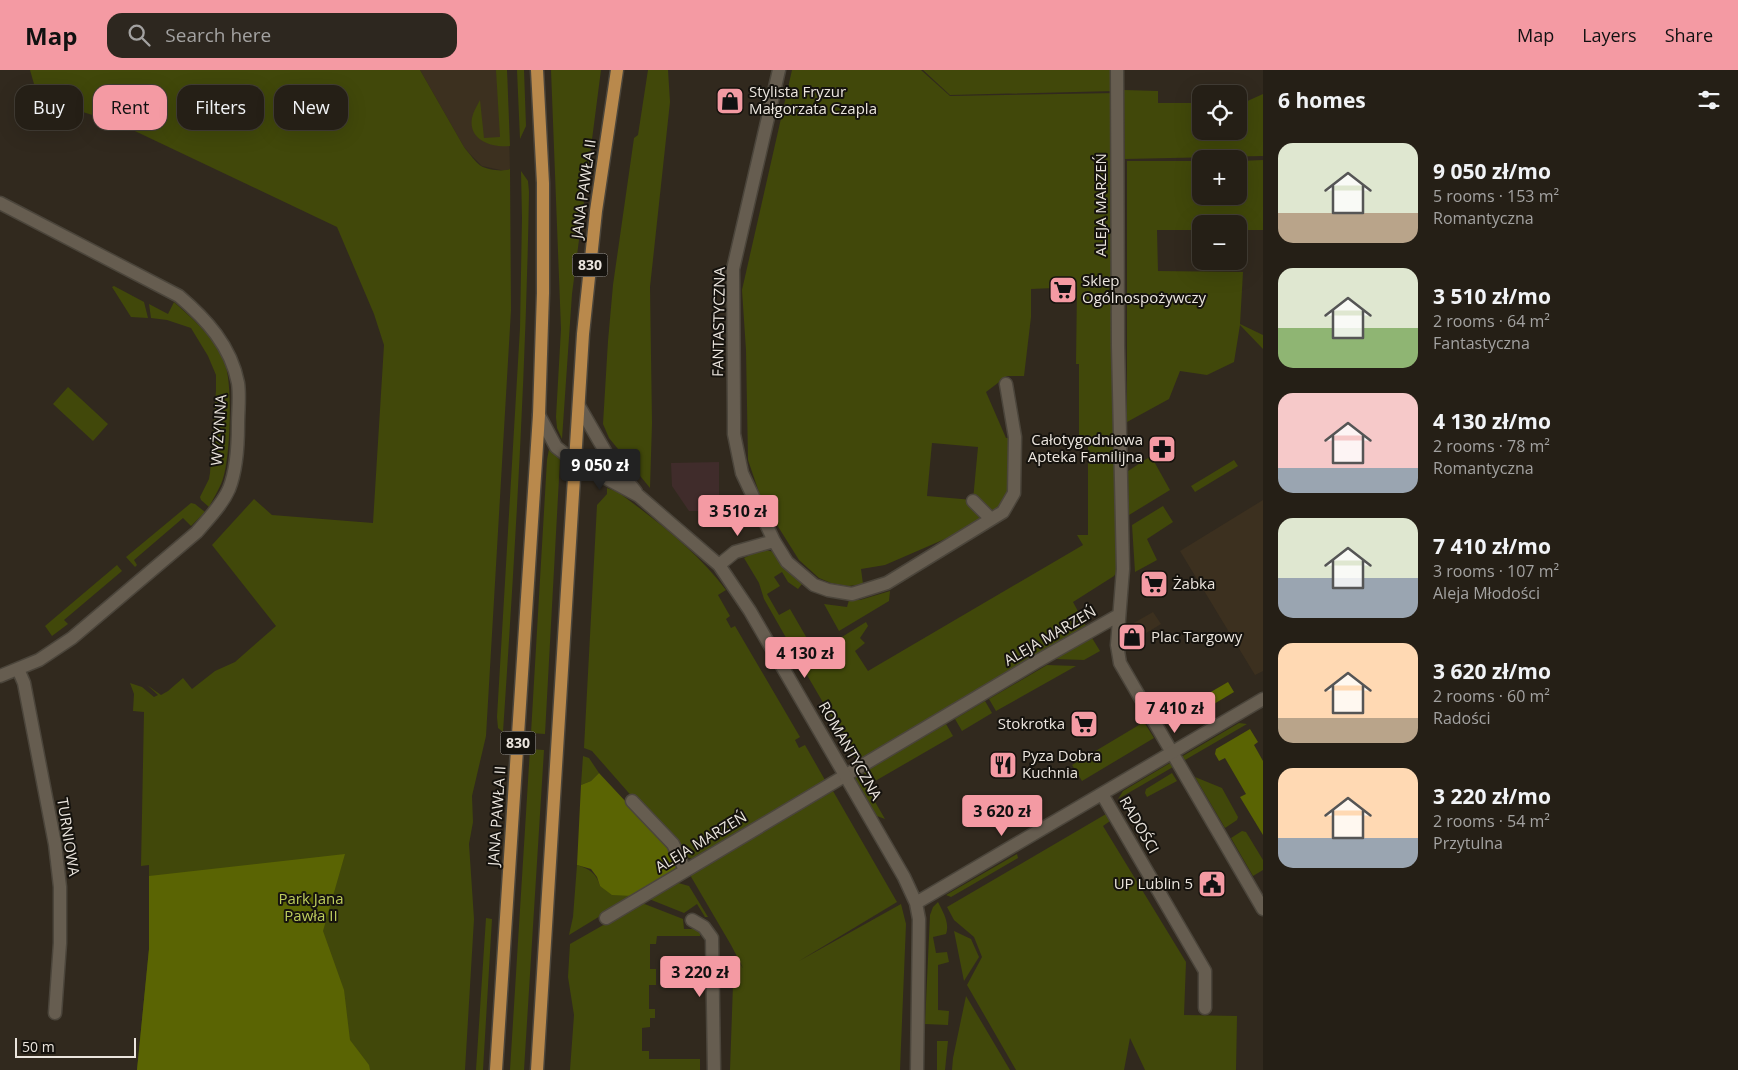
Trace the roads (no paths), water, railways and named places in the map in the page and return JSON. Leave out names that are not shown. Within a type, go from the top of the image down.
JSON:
[{"type":"main road","name":"JANA PAWŁA II","points":[[496,1070],[539,415],[543,293],[543,203],[537,70]]},
{"type":"main road","name":"JANA PAWŁA II","points":[[537,1070],[583,334],[591,256],[616,70]]},
{"type":"street","name":"FANTASTYCZNA","points":[[780,70],[733,269],[734,434],[742,473],[774,541],[787,562],[814,584],[828,590],[852,594],[887,583],[1003,512],[1014,493],[1015,437],[1006,384]]},
{"type":"street","name":"ALEJA MARZEŃ","points":[[606,918],[1036,662],[1119,615],[1123,569],[1118,346],[1117,70]]},
{"type":"street","name":"WYŻYNNA","points":[[0,203],[179,296],[214,329],[232,361],[238,384],[238,438],[232,477],[224,499],[211,516],[197,532],[72,638],[39,660],[0,676]]},
{"type":"street","name":"ROMANTYCZNA","points":[[579,406],[609,458],[639,496],[719,565],[750,611],[911,889],[919,919],[920,957],[917,1070]]},
{"type":"street","name":"JANA PAWŁA II","points":[[539,415],[556,447],[574,461]]},
{"type":"street","name":"ROMANTYCZNA","points":[[574,461],[639,496]]},
{"type":"street","points":[[973,501],[991,519]]},
{"type":"street","points":[[719,565],[735,552],[774,541]]},
{"type":"street","points":[[1119,615],[1117,644],[1120,663],[1263,909]]},
{"type":"street","name":"TURNIOWA","points":[[18,669],[24,683],[53,835],[60,887],[60,943],[55,1013]]},
{"type":"street","name":"RADOŚCI","points":[[916,903],[1263,699]]},
{"type":"street","name":"RADOŚCI","points":[[1102,794],[1205,971],[1205,1008]]},
{"type":"street","points":[[632,801],[673,844],[684,870]]},
{"type":"street","points":[[692,920],[704,927],[712,938],[714,1070]]},
{"type":"place","name":"Stylista Fryzur Małgorzata Czapla","points":[[730,101]]},
{"type":"place","name":"Sklep Ogólnospożywczy","points":[[1063,290]]},
{"type":"place","name":"Całotygodniowa Apteka Familijna","points":[[1162,449]]},
{"type":"place","name":"Żabka","points":[[1154,584]]},
{"type":"place","name":"Plac Targowy","points":[[1132,637]]},
{"type":"place","name":"Stokrotka","points":[[1084,724]]},
{"type":"place","name":"Pyza Dobra Kuchnia","points":[[1003,765]]},
{"type":"place","name":"UP Lublin 5","points":[[1212,884]]},
{"type":"park label","name":"Park Jana Pawła II","points":[[311,908]]}]
